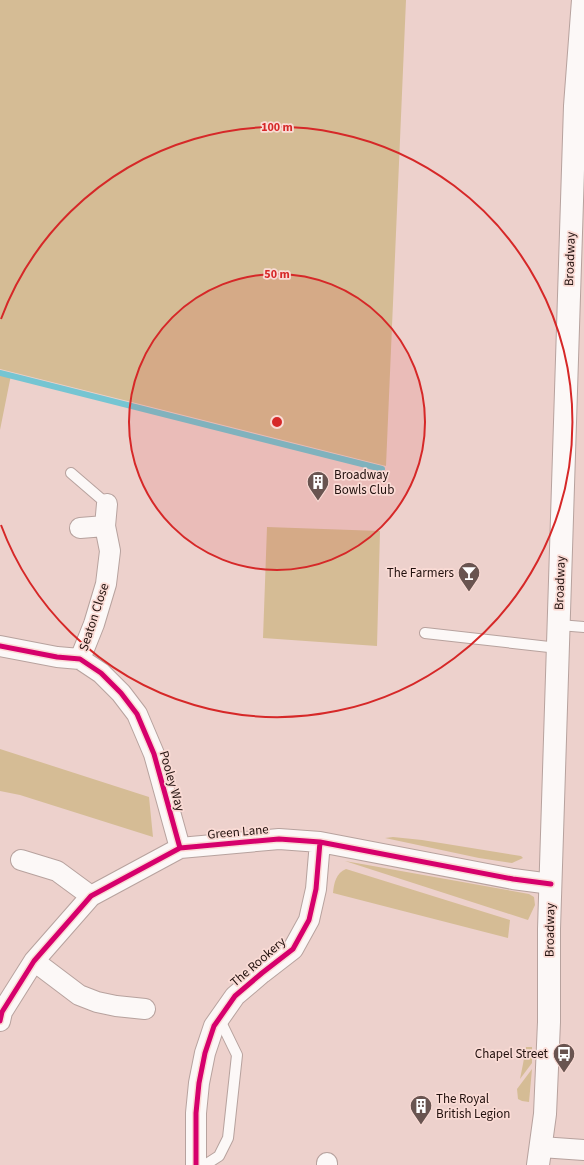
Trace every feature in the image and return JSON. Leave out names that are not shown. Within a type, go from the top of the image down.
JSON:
[{"type":"main road","name":"Broadway","points":[[540,1156],[545,1114],[549,1022],[549,929],[558,648],[579,146],[575,106],[582,0]]},
{"type":"street","name":"Seaton Close","points":[[80,659],[94,624],[106,584],[110,551],[105,526],[107,504]]},
{"type":"street","points":[[80,528],[105,526]]},
{"type":"street","name":"Pooley Way","points":[[0,646],[57,657],[80,659],[101,673],[121,693],[138,714],[154,754],[180,848]]},
{"type":"street","name":"Green Lane","points":[[1,1015],[34,961],[91,896],[180,848],[279,839],[320,842],[513,879],[551,884]]},
{"type":"street","name":"The Rookery","points":[[196,1165],[196,1113],[199,1083],[205,1053],[214,1026],[235,996],[293,949],[309,920],[316,889],[320,842]]},
{"type":"street","points":[[21,860],[57,872],[91,896]]},
{"type":"street","points":[[34,961],[79,995],[97,1002],[116,1006],[145,1009]]},
{"type":"street","points":[[540,1156],[584,1150]]},
{"type":"lane","points":[[71,473],[107,504]]},
{"type":"lane","points":[[559,625],[584,627]]},
{"type":"lane","points":[[425,633],[558,648]]},
{"type":"lane","points":[[205,1165],[219,1156],[228,1138],[237,1055],[219,1018]]},
{"type":"shaded area","points":[[0,0],[406,0],[386,466],[0,369]]},
{"type":"shaded area","points":[[0,372],[11,375],[0,430]]},
{"type":"shaded area","points":[[267,527],[380,531],[377,646],[263,638]]},
{"type":"shaded area","points":[[0,749],[149,797],[153,837],[20,795],[0,791]]},
{"type":"shaded area","points":[[393,837],[422,840],[521,856],[523,858],[512,863],[479,858],[385,838]]},
{"type":"shaded area","points":[[345,861],[529,894],[534,897],[535,905],[528,920]]},
{"type":"shaded area","points":[[346,869],[510,920],[508,938],[333,893],[338,876]]},
{"type":"shaded area","points":[[526,1047],[532,1047],[532,1063],[520,1079],[523,1064]]},
{"type":"shaded area","points":[[532,1069],[529,1102],[522,1101],[518,1099],[517,1089]]},
{"type":"waterway","points":[[0,373],[382,469]]},
{"type":"cycle path","points":[[0,646],[57,657],[80,659],[101,673],[121,693],[137,714],[154,754],[180,848]]},
{"type":"cycle path","points":[[0,1021],[2,1012],[34,961],[91,896],[180,848],[279,839],[320,842],[513,879],[551,884]]},
{"type":"cycle path","points":[[196,1165],[196,1113],[199,1083],[205,1053],[214,1026],[235,996],[293,949],[309,920],[316,889],[320,842]]},
{"type":"place","name":"Broadway Bowls Club","points":[[318,502]]},
{"type":"place","name":"The Farmers","points":[[469,592]]},
{"type":"place","name":"Chapel Street","points":[[564,1074]]},
{"type":"place","name":"The Royal British Legion","points":[[421,1126]]}]
